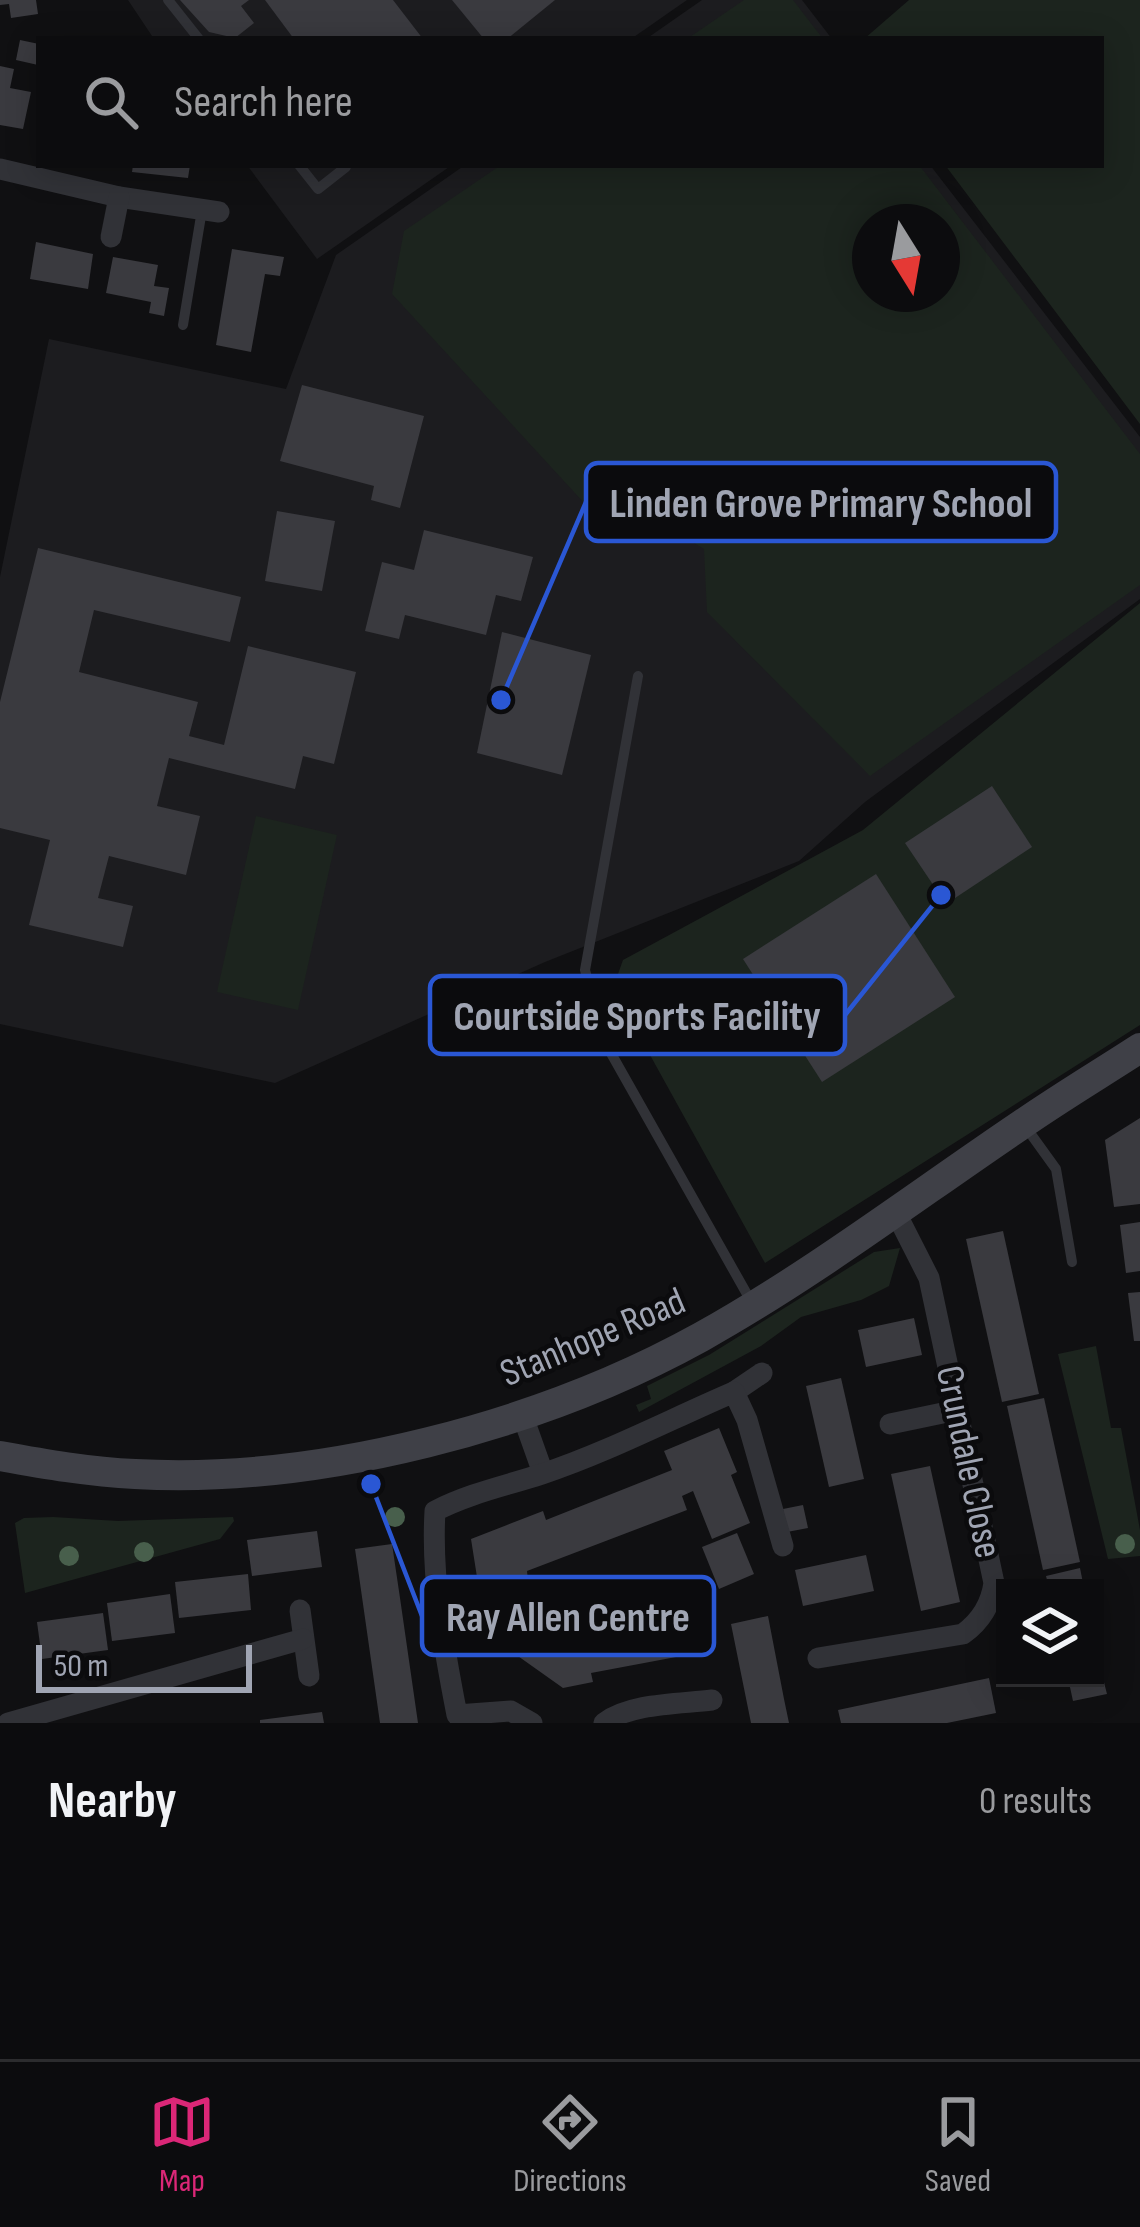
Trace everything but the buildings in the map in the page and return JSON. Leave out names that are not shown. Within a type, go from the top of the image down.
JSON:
[{"type":"street","points":[[0,169],[119,197],[210,211]]},
{"type":"street","points":[[111,237],[119,197]]},
{"type":"street","name":"Stanhope Road","points":[[0,1456],[134,1474],[222,1474],[317,1466],[405,1449],[522,1414],[642,1366],[754,1306],[1140,1048]]},
{"type":"street","name":"Crundale Close","points":[[818,1658],[964,1634],[986,1610],[994,1583],[929,1278],[896,1213]]},
{"type":"street","points":[[532,1723],[512,1712],[457,1714],[444,1646],[435,1511],[472,1492],[543,1473],[734,1392],[762,1373]]},
{"type":"street","points":[[734,1392],[747,1420],[783,1546]]},
{"type":"street","points":[[890,1424],[957,1409]]},
{"type":"street","points":[[522,1414],[543,1473]]},
{"type":"street","points":[[300,1610],[308,1676]]},
{"type":"street","points":[[8,1723],[303,1639]]},
{"type":"street","points":[[604,1723],[650,1708],[712,1700]]},
{"type":"lane","points":[[168,0],[197,36]]},
{"type":"lane","points":[[301,168],[318,189],[343,168]]},
{"type":"lane","points":[[346,168],[354,178]]},
{"type":"lane","points":[[183,325],[210,211]]},
{"type":"lane","points":[[638,676],[585,970],[603,1039],[754,1306]]},
{"type":"lane","points":[[603,1039],[636,1013]]},
{"type":"lane","points":[[1023,1123],[1056,1169],[1072,1262]]},
{"type":"shaded area","points":[[128,0],[687,0],[635,36],[152,36]]},
{"type":"shaded area","points":[[702,0],[802,0],[830,36],[650,36]]},
{"type":"shaded area","points":[[744,0],[793,0],[821,36],[691,36]]},
{"type":"shaded area","points":[[909,0],[1140,0],[1140,424],[947,168],[1104,168],[1104,36],[867,36]]},
{"type":"shaded area","points":[[249,168],[448,168],[317,259]]},
{"type":"shaded area","points":[[461,168],[932,168],[1140,437],[1140,599],[865,802],[799,861],[545,962],[275,1083],[0,1024],[0,577],[49,339],[286,389],[336,255]]},
{"type":"shaded area","points":[[497,168],[921,168],[949,204],[852,204],[852,312],[960,312],[960,219],[1140,454],[1140,585],[870,776],[707,612],[704,549],[671,529],[597,517],[392,294],[404,231]]},
{"type":"shaded area","points":[[1140,603],[1140,1025],[765,1263],[613,988],[623,960],[863,830]]},
{"type":"shaded area","points":[[256,816],[337,835],[298,1010],[217,992]]},
{"type":"shaded area","points":[[900,1248],[889,1286],[861,1300],[801,1317],[761,1346],[639,1412],[636,1405],[651,1399],[647,1386],[709,1355],[874,1252]]},
{"type":"shaded area","points":[[1096,1346],[1111,1428],[1121,1428],[1140,1530],[1140,1556],[1108,1559],[1058,1354]]},
{"type":"shaded area","points":[[53,1517],[118,1521],[233,1517],[234,1521],[220,1539],[25,1593],[15,1523]]},
{"type":"place","name":"Linden Grove Primary School","points":[[501,700]]},
{"type":"place","name":"Courtside Sports Facility","points":[[941,895]]},
{"type":"place","name":"Ray Allen Centre","points":[[371,1484]]}]
